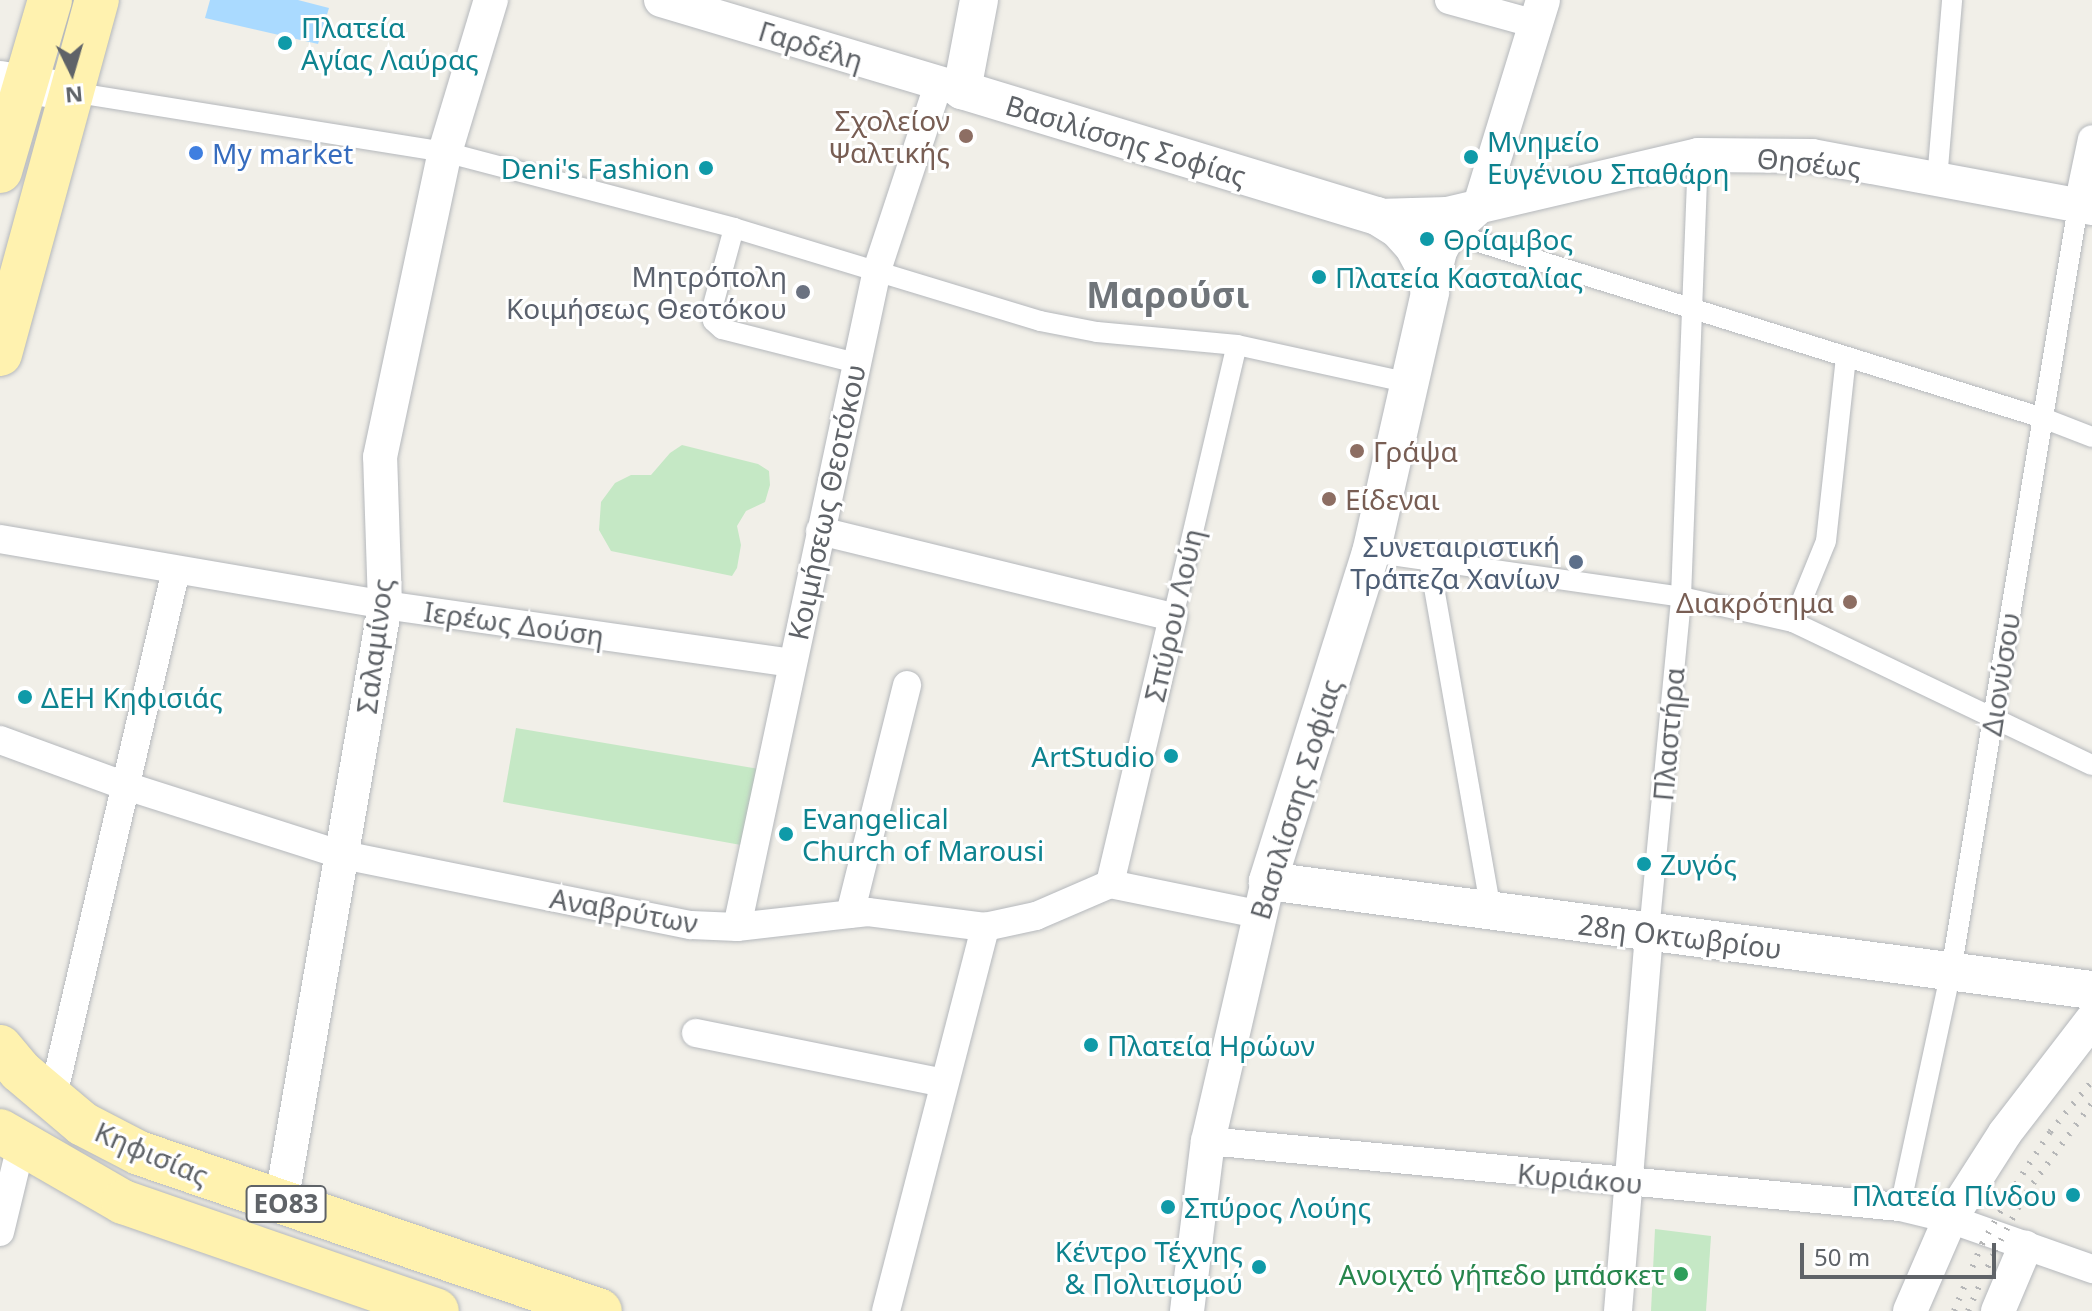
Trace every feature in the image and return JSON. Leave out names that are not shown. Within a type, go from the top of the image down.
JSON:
[{"type":"main road","points":[[0,171],[10,101],[50,0]]},
{"type":"main road","points":[[0,354],[97,0]]},
{"type":"main road","points":[[951,87],[979,0]]},
{"type":"main road","name":"Βασιλίσσης Σοφίας","points":[[951,87],[1377,216],[1398,229],[1414,247],[1425,268],[1430,293],[1410,383],[1263,897]]},
{"type":"main road","points":[[10,101],[66,112]]},
{"type":"main road","name":"28η Οκτωβρίου","points":[[1263,897],[1491,911],[2092,990]]},
{"type":"main road","name":"Κηφισίας","points":[[0,1047],[52,1100],[83,1124],[139,1153],[600,1311]]},
{"type":"main road","name":"Κηφισίας","points":[[10,1138],[123,1202],[437,1311]]},
{"type":"street","name":"Σαλαμίνος","points":[[281,1203],[385,605],[380,457],[445,152],[491,0]]},
{"type":"street","name":"Γαρδέλη","points":[[661,0],[951,87]]},
{"type":"street","points":[[1449,0],[1540,12],[1480,205]]},
{"type":"street","points":[[1937,180],[1952,0]]},
{"type":"street","name":"Κοιμήσεως Θεοτόκου","points":[[737,927],[877,270],[951,87]]},
{"type":"street","points":[[66,112],[445,152],[734,228],[1040,321],[1097,332],[1237,345],[1410,383]]},
{"type":"street","name":"Διονύσου","points":[[1900,1207],[1951,971],[2043,418],[2085,207],[2092,139]]},
{"type":"street","name":"Θησέως","points":[[1480,205],[1698,155],[1812,156],[2085,207]]},
{"type":"street","name":"Πλαστήρα","points":[[1618,1311],[1626,1182],[1681,597],[1698,155]]},
{"type":"street","name":"Βασιλίσσης Σοφίας","points":[[1377,216],[1424,217],[1480,205]]},
{"type":"street","name":"Βασιλίσσης Σοφίας","points":[[1430,293],[1433,272],[1450,233],[1480,205]]},
{"type":"street","points":[[734,228],[712,309],[713,321],[722,329],[856,363]]},
{"type":"street","points":[[1450,233],[2043,418],[2092,437]]},
{"type":"street","name":"Σπύρου Λούη","points":[[1110,884],[1237,345]]},
{"type":"street","points":[[1793,622],[1826,541],[1846,358]]},
{"type":"street","points":[[820,531],[1173,617]]},
{"type":"street","name":"Ιερέως Δούση","points":[[0,539],[385,605],[792,663]]},
{"type":"street","points":[[1362,550],[1681,597],[1793,622],[2092,765]]},
{"type":"street","points":[[1429,559],[1491,911]]},
{"type":"street","points":[[52,1100],[123,785],[176,570]]},
{"type":"street","points":[[850,914],[907,685]]},
{"type":"street","name":"Αναβρύτων","points":[[0,740],[123,785],[343,855],[691,925],[737,927],[868,912],[985,927],[1036,916],[1110,884]]},
{"type":"street","points":[[1110,884],[1263,897]]},
{"type":"street","name":"Βασιλίσσης Σοφίας","points":[[1187,1311],[1208,1141],[1263,897]]},
{"type":"street","points":[[886,1311],[985,927]]},
{"type":"street","points":[[1910,1311],[1950,1219],[2005,1133],[2092,1020]]},
{"type":"street","points":[[696,1033],[944,1083]]},
{"type":"street","points":[[0,1232],[10,1138]]},
{"type":"street","name":"Κυριάκου","points":[[1208,1141],[1900,1207],[1950,1219],[2092,1269]]},
{"type":"street","points":[[1998,1311],[2025,1247]]},
{"type":"green space","points":[[682,445],[758,464],[769,471],[770,485],[765,502],[746,511],[737,526],[741,545],[737,568],[732,576],[611,551],[599,530],[601,502],[615,483],[631,475],[651,475],[670,453]]},
{"type":"green space","points":[[516,728],[759,769],[741,845],[503,802]]},
{"type":"green space","name":"Ανοιχτό γήπεδο μπάσκετ","points":[[1655,1229],[1711,1236],[1706,1311],[1651,1311]]},
{"type":"water","points":[[210,0],[298,0],[329,8],[318,44],[205,18]]},
{"type":"railway","points":[[1954,1311],[1982,1244],[2016,1184],[2050,1132],[2092,1081]]},
{"type":"railway","points":[[1968,1311],[2026,1193],[2092,1103]]},
{"type":"place","name":"Πλατεία Αγίας Λαύρας","points":[[285,43]]},
{"type":"place","name":"Σχολείον Ψαλτικής","points":[[966,136]]},
{"type":"place","name":"My market","points":[[196,153]]},
{"type":"place","name":"Μνημείο Ευγένιου Σπαθάρη","points":[[1471,157]]},
{"type":"place","name":"Deni's Fashion","points":[[706,168]]},
{"type":"place","name":"Θρίαμβος","points":[[1427,239]]},
{"type":"place","name":"Πλατεία Κασταλίας","points":[[1319,277]]},
{"type":"place","name":"Μητρόπολη Κοιμήσεως Θεοτόκου","points":[[803,292]]},
{"type":"place","name":"Γράψα","points":[[1357,451]]},
{"type":"place","name":"Είδεναι","points":[[1329,499]]},
{"type":"place","name":"Συνεταιριστική Τράπεζα Χανίων","points":[[1576,562]]},
{"type":"place","name":"Διακρότημα","points":[[1850,602]]},
{"type":"place","name":"ΔΕΗ Κηφισιάς","points":[[25,697]]},
{"type":"place","name":"ArtStudio","points":[[1171,756]]},
{"type":"place","name":"Evangelical Church of Marousi","points":[[786,834]]},
{"type":"place","name":"Ζυγός","points":[[1644,864]]},
{"type":"place","name":"Πλατεία Ηρώων","points":[[1091,1045]]},
{"type":"place","name":"Πλατεία Πίνδου","points":[[2073,1195]]},
{"type":"place","name":"Σπύρος Λούης","points":[[1168,1207]]},
{"type":"place","name":"Κέντρο Τέχνης & Πολιτισμού","points":[[1259,1267]]},
{"type":"place","name":"Ανοιχτό γήπεδο μπάσκετ","points":[[1681,1274]]},
{"type":"district","name":"Μαρούσι","points":[[1168,295]]}]
